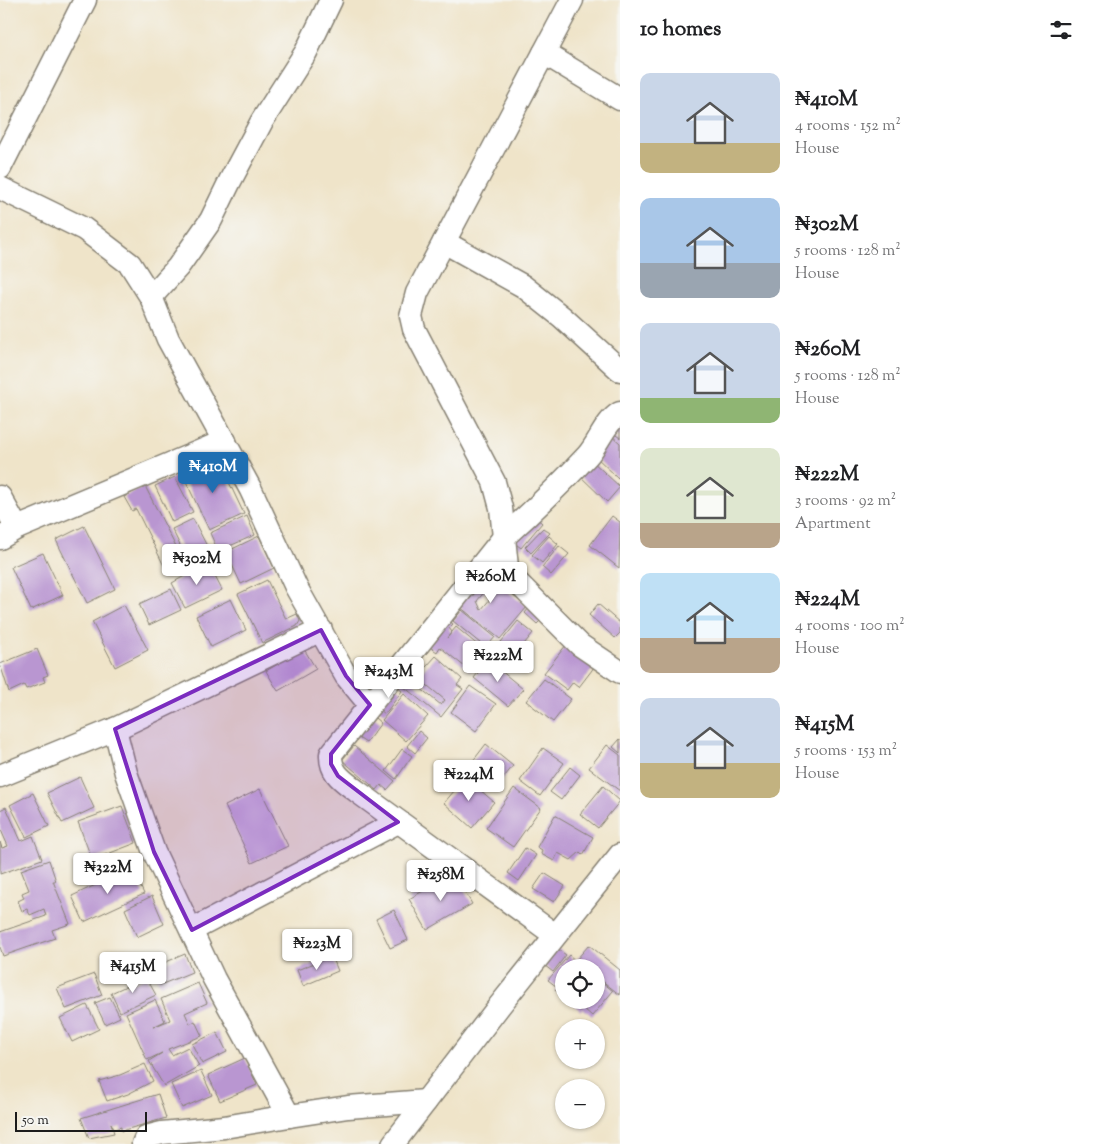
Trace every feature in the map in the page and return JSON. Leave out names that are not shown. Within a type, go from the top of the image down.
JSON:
[{"type":"street","points":[[0,168],[85,0]]},
{"type":"street","points":[[151,297],[178,268],[211,220],[253,138],[306,52],[331,0]]},
{"type":"street","points":[[572,0],[417,293],[411,316],[414,329],[494,482],[500,508],[507,567],[514,579],[580,645],[620,672]]},
{"type":"street","points":[[544,53],[620,99]]},
{"type":"street","points":[[0,188],[84,229],[130,264],[151,297],[168,339],[251,490],[296,587],[346,676],[370,705]]},
{"type":"street","points":[[444,242],[522,286],[562,317],[620,370]]},
{"type":"street","points":[[555,935],[398,822],[338,776],[331,764],[331,754],[504,537],[538,506],[589,454],[616,415],[620,413]]},
{"type":"street","points":[[0,497],[9,533],[224,441]]},
{"type":"street","points":[[0,776],[115,729],[321,630]]},
{"type":"street","points":[[115,729],[126,773],[154,852],[214,979],[289,1116]]},
{"type":"street","points":[[192,930],[398,822]]},
{"type":"street","points":[[394,1144],[555,935],[620,856]]},
{"type":"street","points":[[143,1144],[146,1137],[162,1134],[224,1127],[348,1107],[426,1101]]},
{"type":"highlighted area","points":[[321,630],[346,676],[370,705],[331,754],[331,764],[338,776],[398,822],[192,930],[154,852],[115,729]]},
{"type":"building","points":[[620,423],[620,438],[612,432]]},
{"type":"building","points":[[611,435],[620,443],[620,475],[618,478],[593,454]]},
{"type":"building","points":[[218,459],[244,514],[209,530],[183,475]]},
{"type":"building","points":[[590,459],[620,487],[607,502],[577,473]]},
{"type":"building","points":[[175,477],[193,512],[172,522],[155,486]]},
{"type":"building","points":[[145,486],[185,565],[168,574],[136,509],[132,511],[124,497]]},
{"type":"building","points":[[533,515],[542,523],[521,548],[512,541]]},
{"type":"building","points":[[247,516],[255,535],[218,551],[210,533]]},
{"type":"building","points":[[612,516],[620,522],[619,568],[590,545]]},
{"type":"building","points":[[193,519],[211,554],[189,564],[172,529]]},
{"type":"building","points":[[84,526],[115,589],[87,603],[56,540]]},
{"type":"building","points":[[543,528],[550,533],[531,553],[525,547]]},
{"type":"building","points":[[259,536],[274,568],[241,584],[226,552]]},
{"type":"building","points":[[549,536],[558,544],[542,563],[532,555]]},
{"type":"building","points":[[559,546],[569,554],[551,575],[542,567]]},
{"type":"building","points":[[43,553],[63,595],[31,610],[11,567]]},
{"type":"building","points":[[208,563],[222,590],[185,608],[172,583]]},
{"type":"building","points":[[486,565],[498,575],[477,601],[481,610],[501,586],[527,607],[500,639],[455,603]]},
{"type":"building","points":[[267,580],[286,619],[297,614],[300,621],[297,626],[262,643],[238,594]]},
{"type":"building","points":[[171,589],[181,610],[149,625],[139,604]]},
{"type":"building","points":[[231,599],[246,630],[211,647],[196,616]]},
{"type":"building","points":[[533,603],[546,615],[537,624],[525,613]]},
{"type":"building","points":[[598,604],[620,623],[620,633],[615,638],[589,615]]},
{"type":"building","points":[[124,605],[148,650],[115,667],[92,622]]},
{"type":"building","points":[[462,610],[495,637],[486,648],[453,621]]},
{"type":"building","points":[[447,619],[453,624],[449,628],[452,632],[456,627],[486,652],[470,671],[440,647],[437,652],[427,645]]},
{"type":"building","points":[[518,621],[533,633],[512,659],[497,647]]},
{"type":"building","points":[[566,645],[594,666],[579,687],[573,682],[567,690],[544,673]]},
{"type":"building","points":[[37,649],[48,675],[43,677],[45,682],[26,689],[24,685],[9,692],[0,664]]},
{"type":"building","points":[[304,649],[316,669],[278,691],[266,671]]},
{"type":"building","points":[[436,656],[462,679],[457,685],[463,689],[441,717],[398,682],[404,675],[441,705],[445,700],[417,677]]},
{"type":"building","points":[[488,660],[523,689],[508,706],[474,678]]},
{"type":"building","points":[[544,679],[571,699],[553,722],[526,701]]},
{"type":"building","points":[[393,684],[402,691],[385,714],[376,707]]},
{"type":"building","points":[[470,686],[496,704],[476,731],[451,712]]},
{"type":"building","points":[[404,694],[428,716],[406,741],[382,720]]},
{"type":"building","points":[[370,714],[381,723],[366,743],[354,735]]},
{"type":"building","points":[[419,731],[427,738],[415,753],[407,746]]},
{"type":"building","points":[[620,739],[620,753],[613,747]]},
{"type":"building","points":[[486,744],[513,766],[493,791],[466,770]]},
{"type":"building","points":[[607,745],[620,755],[620,791],[589,768]]},
{"type":"building","points":[[354,746],[395,781],[387,790],[381,785],[377,790],[342,760]]},
{"type":"building","points":[[543,748],[564,763],[540,796],[520,781]]},
{"type":"building","points":[[402,749],[412,756],[396,779],[386,771]]},
{"type":"building","points":[[570,767],[580,775],[561,800],[550,792]]},
{"type":"building","points":[[80,777],[94,808],[62,823],[47,793]]},
{"type":"building","points":[[465,778],[481,784],[479,789],[494,802],[472,828],[444,803]]},
{"type":"building","points":[[603,786],[620,801],[598,828],[580,814]]},
{"type":"building","points":[[514,788],[541,808],[513,847],[486,828]]},
{"type":"building","points":[[260,789],[288,846],[252,863],[225,806]]},
{"type":"building","points":[[33,793],[49,826],[26,837],[10,805]]},
{"type":"building","points":[[122,806],[136,843],[92,860],[78,822]]},
{"type":"building","points":[[6,807],[21,841],[33,836],[42,859],[0,874],[0,842],[2,848],[8,846],[0,828],[0,810]]},
{"type":"building","points":[[555,815],[593,837],[583,855],[580,852],[571,860],[558,853],[554,861],[541,854],[542,850],[537,847]]},
{"type":"building","points":[[525,848],[536,855],[519,881],[508,873]]},
{"type":"building","points":[[49,860],[56,881],[53,881],[70,924],[52,930],[55,938],[3,956],[0,947],[0,932],[46,916],[44,909],[30,915],[27,909],[22,911],[18,901],[24,898],[22,893],[29,890],[21,870]]},
{"type":"building","points":[[132,868],[144,894],[84,922],[72,896]]},
{"type":"building","points":[[454,873],[472,904],[427,930],[409,899]]},
{"type":"building","points":[[544,873],[565,886],[554,902],[533,889]]},
{"type":"building","points":[[152,896],[164,924],[137,937],[125,909]]},
{"type":"building","points":[[394,910],[408,940],[390,948],[376,919]]},
{"type":"building","points":[[589,945],[620,970],[620,995],[605,983],[605,959],[577,959]]},
{"type":"building","points":[[554,946],[566,955],[563,959],[555,959],[555,969],[553,972],[540,962]]},
{"type":"building","points":[[185,954],[192,972],[160,985],[152,968]]},
{"type":"building","points":[[569,955],[574,959],[566,959]]},
{"type":"building","points":[[332,956],[338,971],[303,986],[297,970]]},
{"type":"building","points":[[555,972],[555,985],[548,980]]},
{"type":"building","points":[[94,974],[102,995],[66,1009],[57,988]]},
{"type":"building","points":[[146,977],[156,995],[120,1012],[111,993]]},
{"type":"building","points":[[198,983],[207,1003],[185,1013],[190,1024],[195,1021],[202,1036],[168,1049],[172,1055],[188,1047],[199,1066],[164,1086],[149,1061],[162,1053],[147,1060],[126,1013],[155,1000],[165,1021],[153,1027],[170,1020],[161,999]]},
{"type":"building","points":[[605,984],[613,991],[605,1001]]},
{"type":"building","points":[[110,997],[120,1017],[105,1024],[95,1003]]},
{"type":"building","points":[[87,1005],[99,1029],[72,1042],[60,1018]]},
{"type":"building","points":[[584,1009],[598,1009],[592,1016]]},
{"type":"building","points":[[217,1032],[227,1052],[202,1064],[192,1044]]},
{"type":"building","points":[[245,1058],[257,1085],[220,1101],[208,1075]]},
{"type":"building","points":[[145,1064],[153,1081],[128,1094],[107,1101],[99,1081],[120,1075]]},
{"type":"building","points":[[201,1071],[212,1095],[182,1108],[171,1084]]},
{"type":"building","points":[[158,1094],[166,1118],[121,1131],[121,1127],[114,1129],[111,1123],[114,1133],[89,1138],[81,1118]]}]
